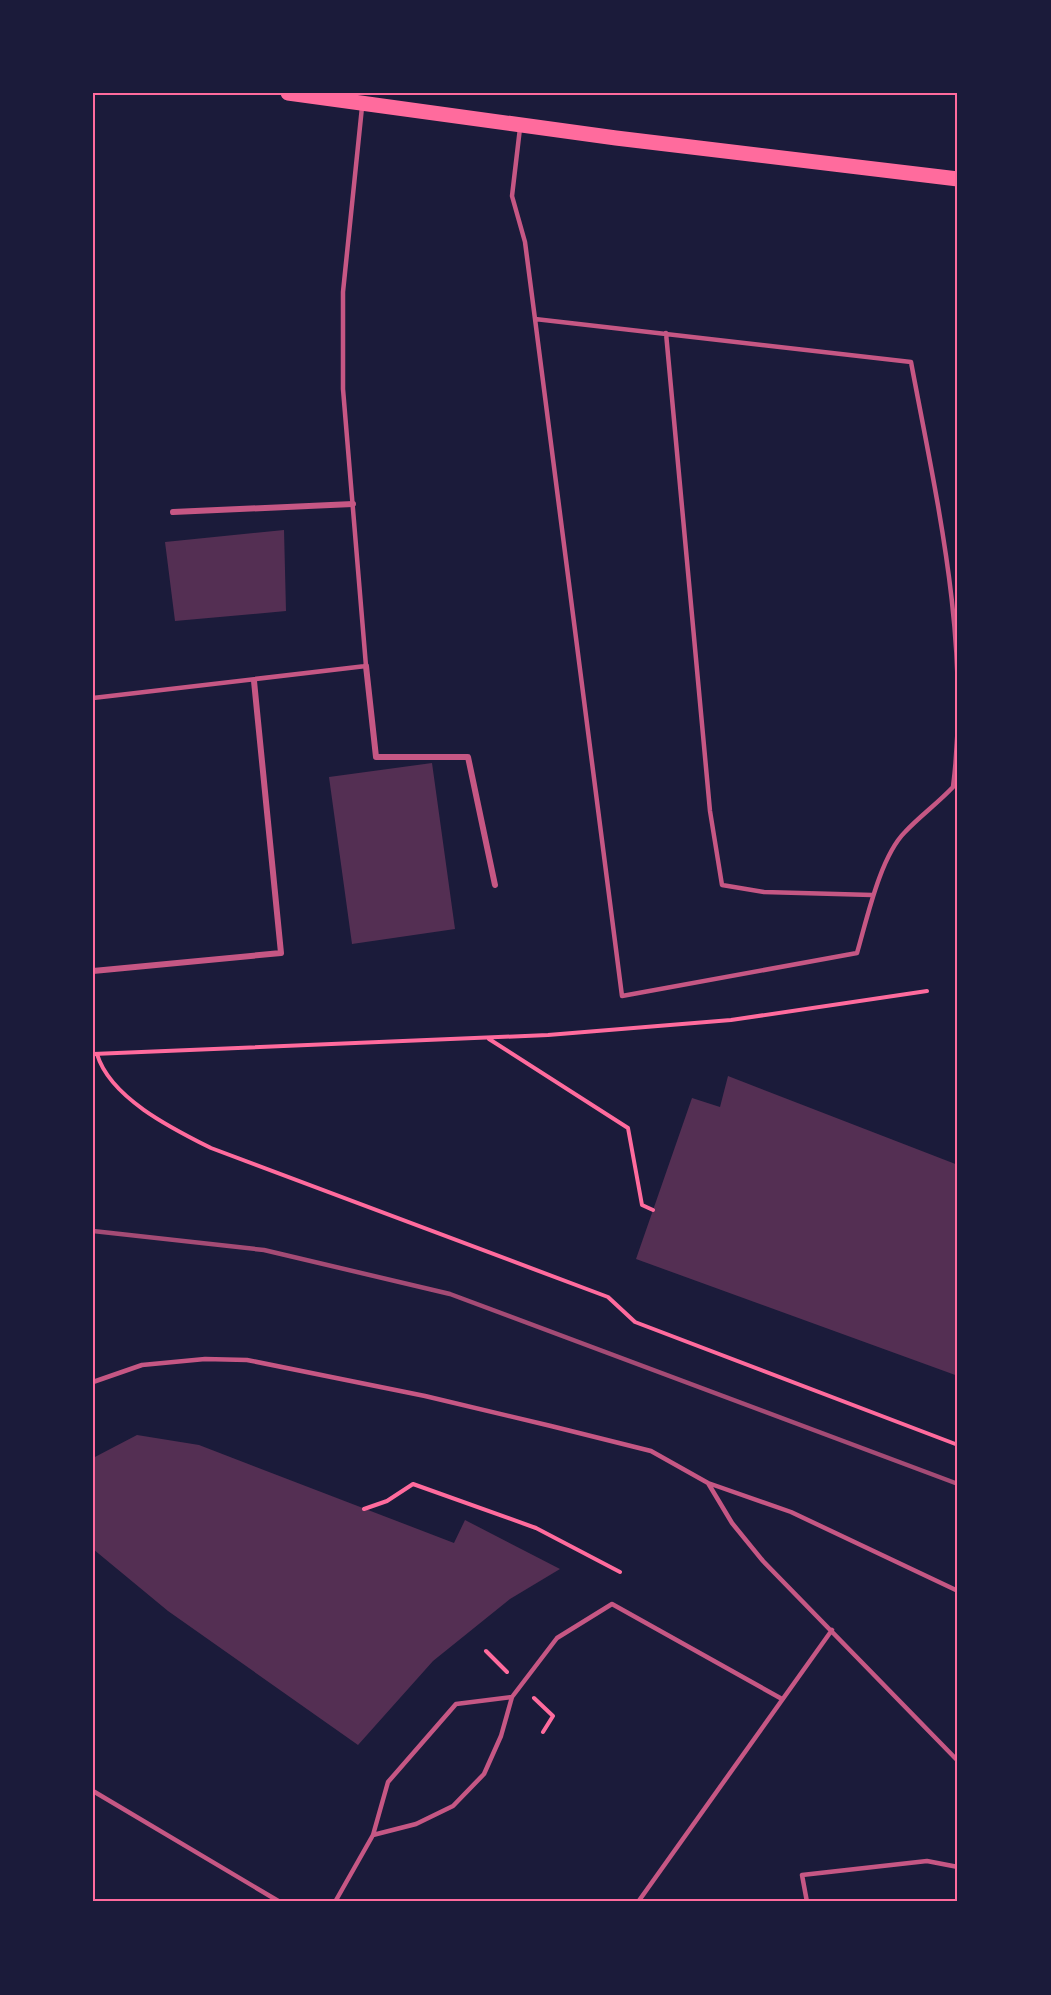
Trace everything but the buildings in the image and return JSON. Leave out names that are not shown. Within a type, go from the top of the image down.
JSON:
[{"type":"main road","points":[[288,93],[520,125],[958,179]]},
{"type":"street","points":[[173,512],[353,504]]},
{"type":"street","points":[[366,666],[376,757],[468,757],[495,885]]},
{"type":"street","points":[[93,971],[281,953],[254,681]]},
{"type":"lane","points":[[93,698],[254,681],[366,666],[343,388],[343,292],[363,104]]},
{"type":"lane","points":[[520,125],[512,196],[525,242],[622,996],[857,953],[872,895],[903,833],[953,788],[957,754],[957,641],[935,490],[911,362],[535,319]]},
{"type":"lane","points":[[666,333],[710,811],[722,885],[764,892],[872,895]]},
{"type":"lane","points":[[93,1382],[142,1365],[205,1359],[247,1360],[425,1396],[651,1451],[708,1483],[791,1512],[958,1591]]},
{"type":"lane","points":[[708,1483],[732,1523],[763,1561],[958,1761]]},
{"type":"lane","points":[[373,1835],[416,1824],[453,1806],[484,1774],[501,1736],[512,1697],[557,1638],[612,1604],[782,1699]]},
{"type":"lane","points":[[638,1902],[832,1630]]},
{"type":"lane","points":[[335,1902],[373,1835],[388,1782],[456,1704],[512,1697]]},
{"type":"lane","points":[[93,1791],[280,1902]]},
{"type":"lane","points":[[807,1902],[802,1875],[927,1861],[958,1867]]},
{"type":"path","points":[[927,991],[731,1020],[488,1038],[95,1054],[102,1070],[125,1095],[176,1131],[211,1148],[608,1297],[634,1322],[958,1445]]},
{"type":"path","points":[[488,1038],[628,1128],[642,1205],[653,1210]]},
{"type":"path","points":[[364,1509],[387,1501],[413,1484],[536,1528],[621,1572]]},
{"type":"railway","points":[[93,1231],[264,1250],[450,1294],[958,1484]]}]
